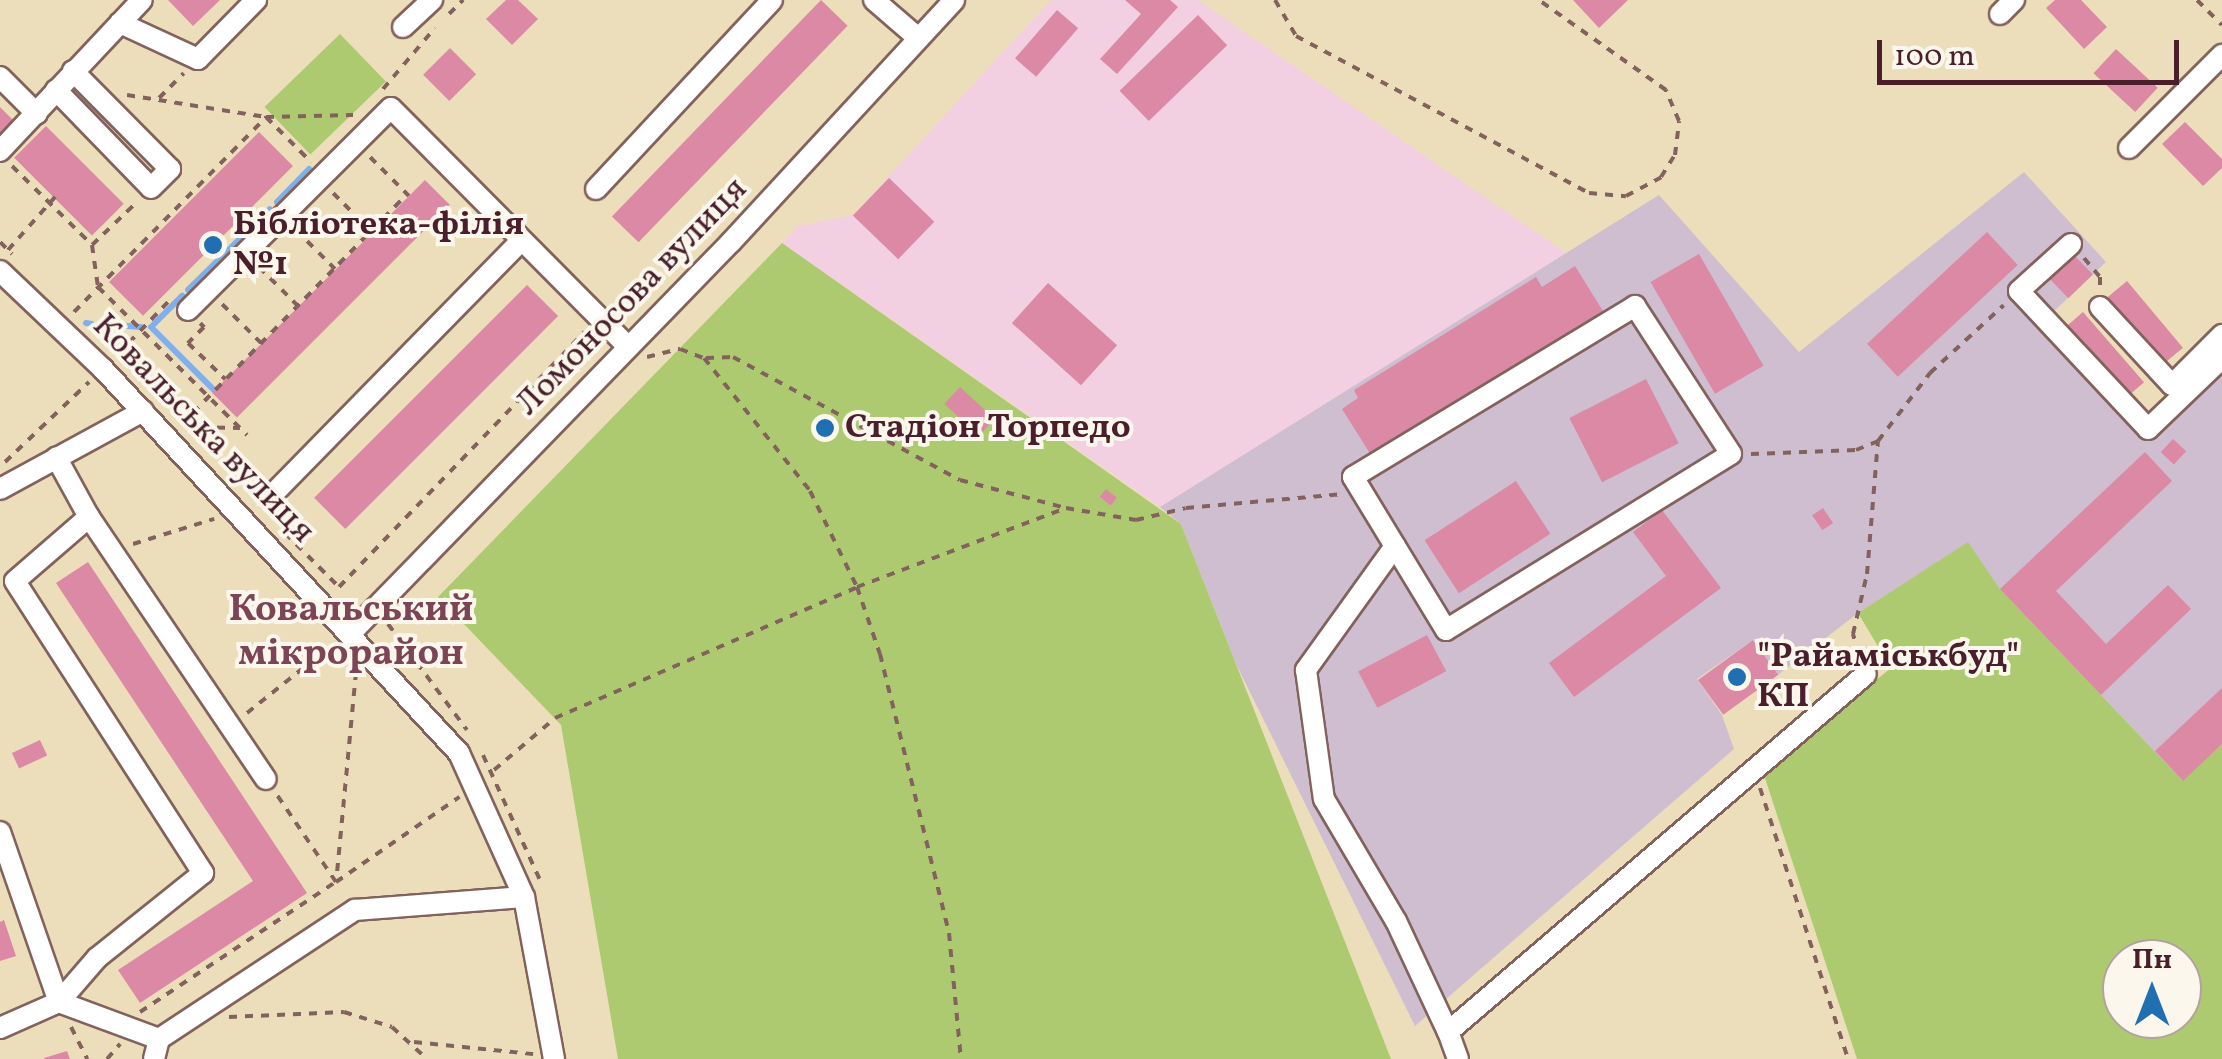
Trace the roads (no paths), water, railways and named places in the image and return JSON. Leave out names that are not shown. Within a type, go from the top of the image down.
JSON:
[{"type":"street","points":[[0,153],[142,0]]},
{"type":"street","points":[[120,23],[198,58],[256,0]]},
{"type":"street","points":[[404,27],[432,0]]},
{"type":"street","points":[[596,190],[772,0]]},
{"type":"street","points":[[874,0],[918,38]]},
{"type":"street","name":"Ломоносова вулиця","points":[[342,638],[516,468],[625,344],[731,242],[954,0]]},
{"type":"street","points":[[2129,148],[2222,55]]},
{"type":"street","points":[[56,90],[151,188],[170,169],[73,71]]},
{"type":"street","points":[[0,77],[36,114]]},
{"type":"street","points":[[188,310],[281,215],[314,170],[391,108],[625,344]]},
{"type":"street","points":[[275,492],[520,242]]},
{"type":"street","points":[[2071,244],[2019,291],[2148,429],[2222,358]]},
{"type":"street","name":"Ковальська вулиця","points":[[0,271],[143,411],[342,638],[458,753],[524,897],[554,1057]]},
{"type":"street","points":[[1635,306],[1731,454],[1446,630],[1394,546],[1354,477],[1635,306]]},
{"type":"street","points":[[2100,307],[2172,385],[2222,335]]},
{"type":"street","points":[[0,489],[143,411]]},
{"type":"street","points":[[56,458],[89,516],[228,728],[266,778]]},
{"type":"street","points":[[0,1028],[59,1002],[97,958],[203,872],[15,581],[89,516]]},
{"type":"street","points":[[1394,546],[1306,670],[1324,799],[1396,921],[1458,1059]]},
{"type":"street","points":[[1448,1032],[1866,674]]},
{"type":"street","points":[[0,832],[8,879],[59,1002],[135,1028],[157,1049],[200,1015],[356,910],[524,897]]},
{"type":"waterway","points":[[277,202],[309,169]]},
{"type":"waterway","points":[[188,290],[270,209]]},
{"type":"waterway","points":[[154,324],[182,296]]},
{"type":"waterway","points":[[86,323],[92,324]]},
{"type":"waterway","points":[[101,324],[141,327]]},
{"type":"waterway","points":[[151,327],[215,391]]},
{"type":"place","name":"Бібліотека-філія №1","points":[[213,245]]},
{"type":"place","name":"Стадіон Торпедо","points":[[825,428]]},
{"type":"place","name":"\"Райаміськбуд\" КП","points":[[1737,677]]},
{"type":"district","name":"Ковальський мікрорайон","points":[[351,633]]}]
